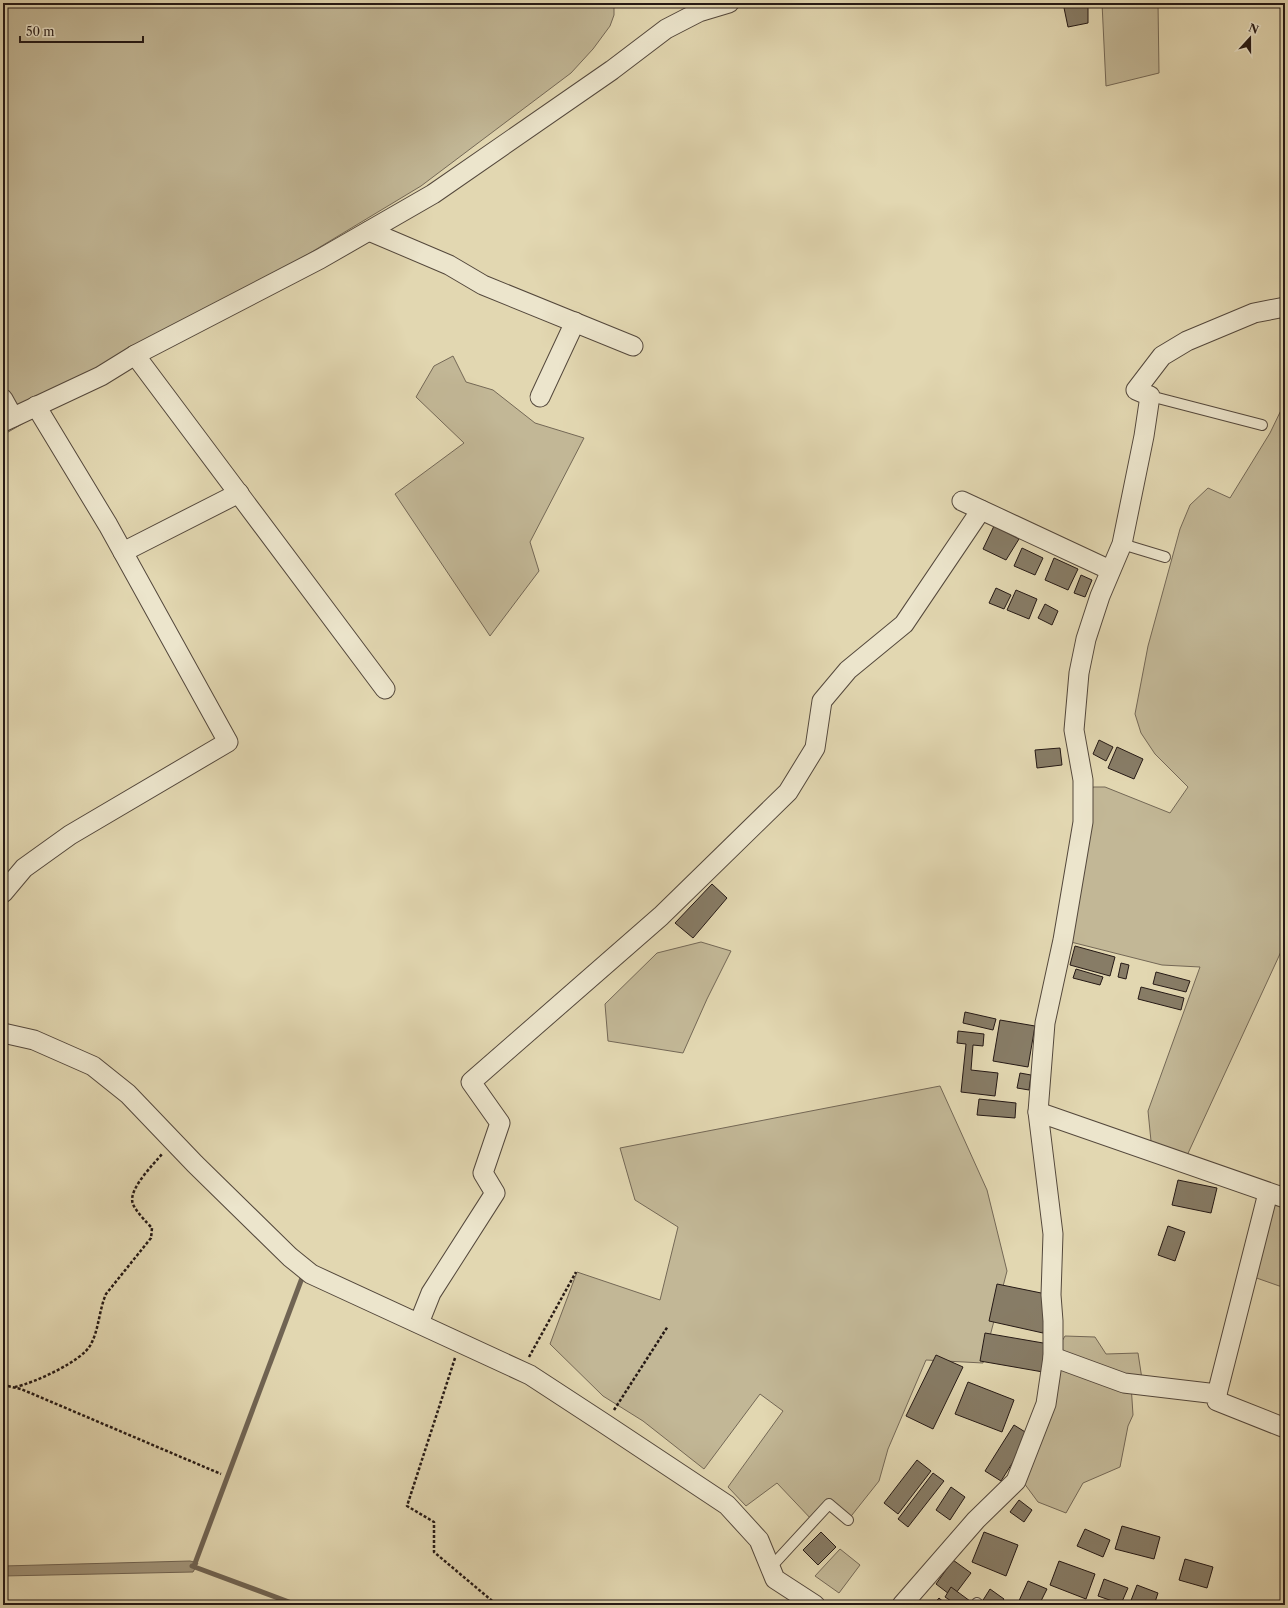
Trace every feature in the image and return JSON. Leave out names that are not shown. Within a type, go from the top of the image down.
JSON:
[{"type":"street","points":[[3,399],[8,420],[101,376],[135,355],[320,259],[433,194],[612,70],[666,29],[699,12],[729,3]]},
{"type":"street","points":[[368,231],[449,265],[483,285],[633,346]]},
{"type":"street","points":[[902,1605],[976,1520],[1016,1481],[1046,1404],[1053,1357],[1051,1295],[1053,1234],[1038,1112],[1045,1023],[1063,940],[1083,822],[1083,780],[1074,730],[1079,673],[1086,639],[1110,570],[1122,544],[1144,436],[1150,396],[1136,390],[1162,356],[1207,332],[1226,326],[1254,312],[1285,307]]},
{"type":"street","points":[[540,398],[575,322]]},
{"type":"street","points":[[135,355],[385,688]]},
{"type":"street","points":[[3,892],[24,868],[70,835],[228,742],[123,552],[36,406]]},
{"type":"street","points":[[123,552],[238,493]]},
{"type":"street","points":[[962,501],[1110,570]]},
{"type":"street","points":[[416,1322],[421,1318],[431,1293],[495,1193],[483,1173],[500,1123],[471,1082],[661,916],[788,792],[815,748],[822,701],[848,670],[904,624],[981,510]]},
{"type":"street","points":[[3,1033],[34,1040],[93,1066],[128,1094],[173,1141],[290,1257],[311,1274],[521,1371],[605,1424],[727,1505],[760,1540],[775,1579],[814,1605]]},
{"type":"street","points":[[1038,1112],[1277,1196],[1217,1394],[1218,1401],[1285,1428]]},
{"type":"street","points":[[1053,1357],[1124,1383],[1217,1394]]},
{"type":"lane","points":[[1150,396],[1262,425]]},
{"type":"lane","points":[[1122,544],[1165,557]]},
{"type":"lane","points":[[771,1567],[829,1504],[848,1520]]},
{"type":"path","points":[[15,1388],[49,1376],[83,1353],[91,1345],[101,1305],[106,1294],[151,1238],[152,1228],[133,1204],[132,1197],[135,1188],[173,1141]]},
{"type":"path","points":[[521,1371],[576,1272]]},
{"type":"path","points":[[605,1424],[668,1326]]},
{"type":"path","points":[[460,1343],[407,1506],[434,1522],[434,1552],[497,1605]]},
{"type":"path","points":[[3,1385],[15,1388],[221,1474]]},
{"type":"shaded area","points":[[3,3],[614,3],[614,15],[610,26],[593,49],[571,73],[421,186],[136,358],[3,435]]},
{"type":"shaded area","points":[[1102,3],[1158,3],[1159,73],[1106,86]]},
{"type":"shaded area","points":[[453,356],[466,382],[493,390],[535,423],[584,438],[530,542],[539,571],[490,636],[395,494],[464,443],[416,397],[434,366]]},
{"type":"shaded area","points":[[1285,402],[1285,943],[1184,1162],[1152,1151],[1148,1111],[1200,967],[1162,965],[1063,940],[1083,822],[1093,787],[1105,787],[1170,813],[1188,787],[1155,754],[1141,733],[1135,714],[1148,646],[1180,529],[1190,505],[1208,488],[1230,498],[1270,433]]},
{"type":"shaded area","points":[[701,942],[731,951],[707,999],[683,1053],[608,1041],[605,1004],[657,953]]},
{"type":"shaded area","points":[[940,1086],[987,1190],[1007,1271],[983,1363],[926,1360],[888,1449],[879,1481],[848,1520],[829,1504],[813,1521],[777,1483],[746,1506],[728,1487],[783,1411],[760,1394],[704,1469],[643,1421],[603,1396],[550,1344],[577,1272],[660,1300],[678,1227],[635,1200],[620,1148]]},
{"type":"shaded area","points":[[1267,1199],[1285,1204],[1285,1288],[1248,1275]]},
{"type":"shaded area","points":[[1065,1336],[1095,1337],[1106,1354],[1138,1353],[1142,1379],[1131,1384],[1133,1415],[1128,1426],[1120,1467],[1083,1483],[1066,1513],[1038,1502],[1018,1475],[1053,1357]]},
{"type":"shaded area","points":[[840,1549],[860,1565],[839,1593],[815,1576]]},
{"type":"shaded area","points":[[190,1561],[198,1563],[193,1572],[3,1576],[3,1566]]},
{"type":"building","points":[[1063,3],[1088,3],[1088,23],[1068,27]]},
{"type":"building","points":[[994,526],[1019,539],[1006,560],[983,549]]},
{"type":"building","points":[[1022,548],[1043,558],[1035,575],[1014,566]]},
{"type":"building","points":[[1054,558],[1078,569],[1068,590],[1045,580]]},
{"type":"building","points":[[1081,575],[1092,580],[1085,597],[1074,593]]},
{"type":"building","points":[[996,588],[1011,595],[1004,609],[989,603]]},
{"type":"building","points":[[1016,590],[1037,599],[1029,619],[1007,610]]},
{"type":"building","points":[[1045,604],[1058,611],[1052,625],[1038,618]]},
{"type":"building","points":[[1099,740],[1113,747],[1106,761],[1093,754]]},
{"type":"building","points":[[1117,747],[1143,759],[1134,779],[1108,768]]},
{"type":"building","points":[[1060,748],[1062,765],[1037,768],[1035,750]]},
{"type":"building","points":[[712,884],[727,898],[693,938],[675,923]]},
{"type":"building","points":[[1075,946],[1115,957],[1110,976],[1070,965]]},
{"type":"building","points":[[1121,963],[1129,965],[1126,979],[1118,977]]},
{"type":"building","points":[[1076,969],[1103,977],[1100,985],[1073,978]]},
{"type":"building","points":[[1156,972],[1190,981],[1186,992],[1153,984]]},
{"type":"building","points":[[1141,987],[1184,998],[1181,1010],[1138,999]]},
{"type":"building","points":[[965,1012],[996,1019],[993,1030],[963,1023]]},
{"type":"building","points":[[1000,1020],[1035,1026],[1028,1067],[993,1061]]},
{"type":"building","points":[[958,1031],[984,1034],[983,1046],[973,1045],[971,1070],[998,1073],[995,1096],[961,1092],[966,1044],[957,1043]]},
{"type":"building","points":[[1020,1073],[1031,1075],[1029,1090],[1017,1088]]},
{"type":"building","points":[[979,1099],[1016,1103],[1015,1118],[977,1115]]},
{"type":"building","points":[[1178,1180],[1217,1188],[1211,1213],[1172,1205]]},
{"type":"building","points":[[1168,1226],[1185,1232],[1175,1261],[1158,1255]]},
{"type":"building","points":[[997,1284],[1051,1295],[1043,1333],[989,1321]]},
{"type":"building","points":[[985,1333],[1049,1344],[1043,1372],[980,1361]]},
{"type":"building","points":[[936,1355],[963,1367],[933,1429],[906,1416]]},
{"type":"building","points":[[968,1382],[1014,1400],[1002,1432],[955,1414]]},
{"type":"building","points":[[1014,1425],[1030,1435],[1001,1481],[985,1471]]},
{"type":"building","points":[[917,1460],[931,1471],[898,1514],[884,1503]]},
{"type":"building","points":[[933,1473],[944,1481],[908,1527],[898,1519]]},
{"type":"building","points":[[951,1487],[965,1497],[950,1520],[936,1510]]},
{"type":"building","points":[[1019,1500],[1032,1510],[1024,1522],[1010,1512]]},
{"type":"building","points":[[1122,1526],[1160,1537],[1154,1559],[1115,1549]]},
{"type":"building","points":[[1085,1529],[1110,1540],[1103,1557],[1077,1546]]},
{"type":"building","points":[[821,1532],[836,1547],[818,1565],[803,1550]]},
{"type":"building","points":[[984,1532],[1018,1545],[1006,1576],[972,1562]]},
{"type":"building","points":[[1185,1559],[1213,1567],[1207,1588],[1179,1580]]},
{"type":"building","points":[[953,1560],[971,1573],[953,1597],[936,1584]]},
{"type":"building","points":[[1059,1561],[1095,1574],[1086,1599],[1050,1585]]},
{"type":"building","points":[[1104,1579],[1128,1588],[1121,1604],[1098,1596]]},
{"type":"building","points":[[1028,1581],[1047,1589],[1039,1605],[1023,1605],[1018,1603]]},
{"type":"building","points":[[1137,1585],[1158,1593],[1154,1605],[1130,1603]]},
{"type":"building","points":[[951,1587],[970,1601],[968,1605],[957,1605],[945,1597]]},
{"type":"building","points":[[990,1589],[1004,1599],[1000,1605],[980,1605]]},
{"type":"building","points":[[939,1598],[947,1605],[933,1605]]},
{"type":"waterway","points":[[194,1566],[302,1278]]},
{"type":"waterway","points":[[192,1566],[297,1605]]}]
